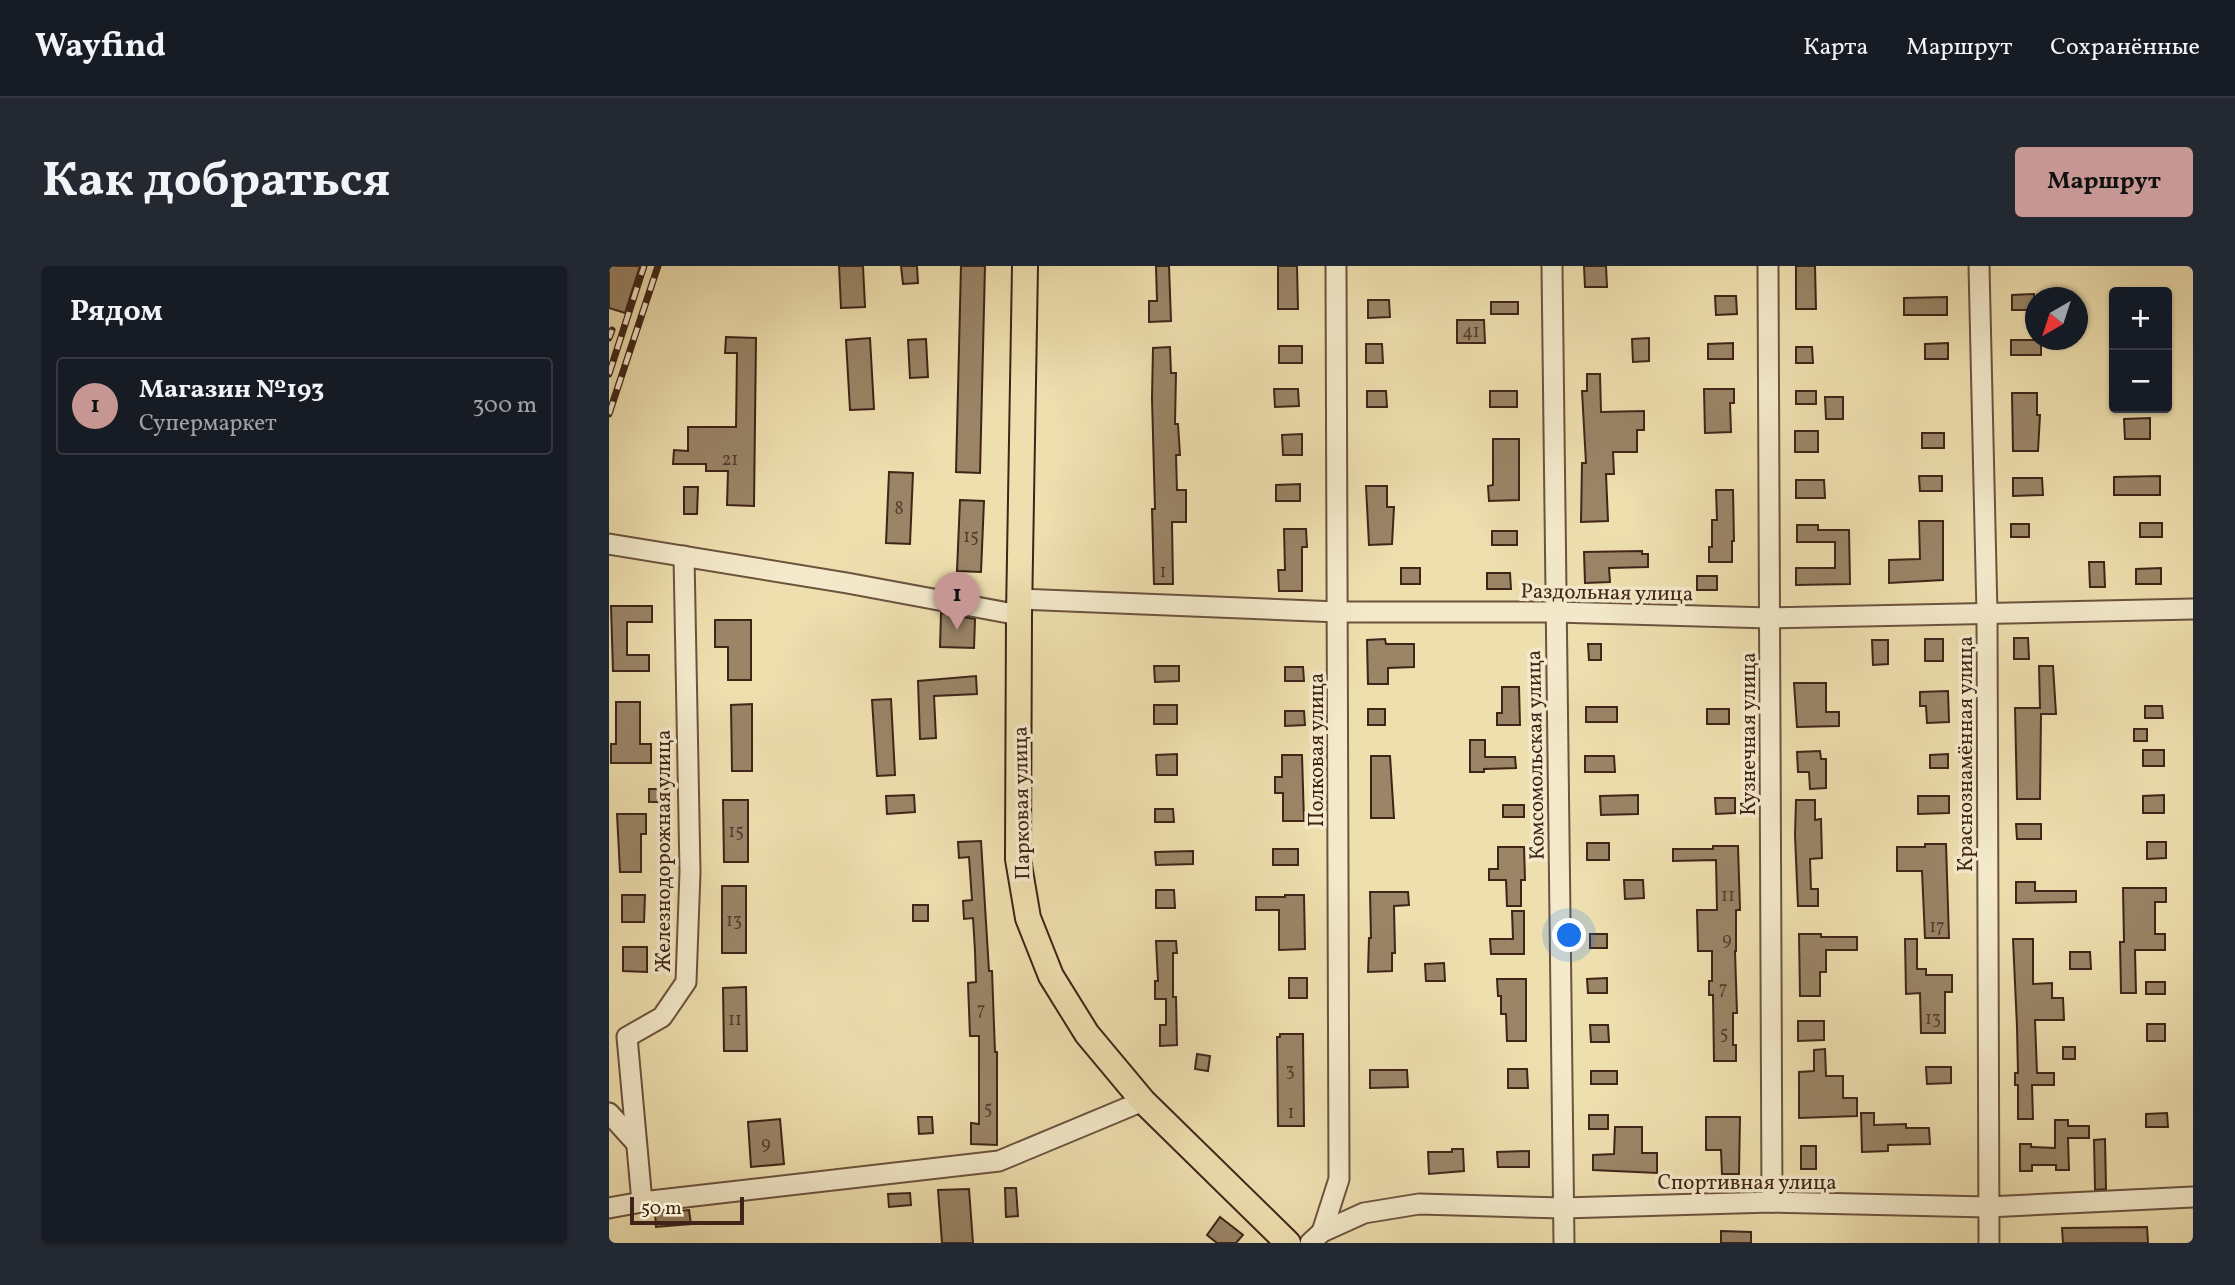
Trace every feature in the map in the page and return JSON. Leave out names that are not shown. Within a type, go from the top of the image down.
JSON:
[{"type":"main road","name":"Парковая улица","points":[[1025,266],[1019,607],[1019,859],[1028,918],[1051,976],[1087,1034],[1143,1101],[1278,1240]]},
{"type":"street","name":"Полковая улица","points":[[1316,1237],[1339,1178],[1336,266]]},
{"type":"street","name":"Комсомольская улица","points":[[1552,266],[1563,1243]]},
{"type":"street","name":"Кузнечная улица","points":[[1768,266],[1772,1202]]},
{"type":"street","name":"Краснознамённая улица","points":[[1979,266],[1987,614],[1989,1243]]},
{"type":"street","name":"Раздольная улица","points":[[609,544],[847,583],[1019,607],[1555,612],[1770,618],[2193,609]]},
{"type":"street","name":"Железнодорожная улица","points":[[642,1202],[627,1037],[662,1017],[686,982],[689,872],[684,556]]},
{"type":"street","points":[[609,1208],[999,1161],[1143,1101]]},
{"type":"street","points":[[609,1114],[636,1143]]},
{"type":"street","name":"Спортивная улица","points":[[1316,1237],[1364,1213],[1419,1204],[1563,1208],[1772,1202],[1988,1207],[2193,1197]]},
{"type":"building","points":[[609,266],[640,266],[625,313],[609,308]]},
{"type":"building","points":[[839,266],[863,266],[865,307],[841,308]]},
{"type":"building","points":[[901,266],[917,266],[918,283],[903,284]]},
{"type":"building","points":[[961,266],[985,266],[980,473],[956,472]]},
{"type":"building","points":[[1156,266],[1169,266],[1171,321],[1149,322],[1149,301],[1157,301]]},
{"type":"building","points":[[1278,266],[1297,266],[1298,309],[1278,309]]},
{"type":"building","points":[[1584,266],[1606,266],[1607,287],[1585,287]]},
{"type":"building","points":[[1796,266],[1815,266],[1816,309],[1796,309]]},
{"type":"building","points":[[2025,294],[2025,310],[2012,310],[2012,295]]},
{"type":"building","points":[[1715,296],[1736,296],[1737,314],[1716,315]]},
{"type":"building","points":[[1947,297],[1947,315],[1904,315],[1904,298]]},
{"type":"building","points":[[1368,300],[1389,300],[1390,317],[1368,318]]},
{"type":"building","points":[[1491,302],[1518,302],[1518,314],[1491,314]]},
{"type":"building","points":[[1457,320],[1484,320],[1485,343],[1457,343]]},
{"type":"building","points":[[726,337],[756,338],[754,506],[727,505],[728,471],[706,471],[706,464],[673,464],[674,450],[688,451],[688,427],[736,427],[737,353],[725,353]]},
{"type":"building","points":[[870,338],[874,409],[850,410],[846,340]]},
{"type":"building","points":[[1649,338],[1649,361],[1633,362],[1632,339]]},
{"type":"building","points":[[926,339],[928,377],[910,378],[908,340]]},
{"type":"building","points":[[2011,340],[2025,340],[2025,350],[2041,350],[2041,355],[2011,355]]},
{"type":"building","points":[[1733,343],[1733,359],[1708,359],[1708,344]]},
{"type":"building","points":[[1948,343],[1948,359],[1925,359],[1925,344]]},
{"type":"building","points":[[1366,344],[1382,344],[1383,363],[1366,363]]},
{"type":"building","points":[[1279,346],[1302,346],[1302,363],[1279,363]]},
{"type":"building","points":[[1170,347],[1171,373],[1176,373],[1175,424],[1178,424],[1180,455],[1176,455],[1177,490],[1186,490],[1186,522],[1172,522],[1173,584],[1154,584],[1153,348]]},
{"type":"building","points":[[1796,347],[1812,347],[1813,363],[1796,363]]},
{"type":"building","points":[[1587,374],[1600,374],[1601,412],[1644,411],[1644,430],[1637,430],[1637,452],[1613,452],[1614,474],[1606,474],[1608,521],[1581,522],[1582,463],[1586,463],[1582,391],[1587,391]]},
{"type":"building","points":[[1274,389],[1298,389],[1299,406],[1275,407]]},
{"type":"building","points":[[1704,389],[1734,389],[1734,403],[1730,403],[1731,432],[1705,433]]},
{"type":"building","points":[[1367,391],[1386,391],[1387,407],[1367,407]]},
{"type":"building","points":[[1490,391],[1517,391],[1517,407],[1490,407]]},
{"type":"building","points":[[1796,391],[1816,391],[1816,404],[1796,404]]},
{"type":"building","points":[[2012,393],[2037,393],[2037,415],[2040,415],[2038,451],[2013,451]]},
{"type":"building","points":[[1825,397],[1843,397],[1843,419],[1826,419]]},
{"type":"building","points":[[2150,418],[2150,439],[2125,439],[2124,419]]},
{"type":"building","points":[[1795,431],[1818,431],[1818,452],[1795,452]]},
{"type":"building","points":[[1922,433],[1944,433],[1944,448],[1922,448]]},
{"type":"building","points":[[1302,434],[1302,455],[1283,455],[1282,435]]},
{"type":"building","points":[[1493,439],[1519,439],[1519,500],[1489,501],[1488,486],[1493,485]]},
{"type":"building","points":[[889,472],[913,473],[910,544],[886,543]]},
{"type":"building","points":[[1919,476],[1942,476],[1942,491],[1920,491]]},
{"type":"building","points":[[2160,476],[2160,495],[2114,495],[2114,477]]},
{"type":"building","points":[[2013,478],[2042,478],[2043,495],[2013,496]]},
{"type":"building","points":[[1796,480],[1824,480],[1825,498],[1796,498]]},
{"type":"building","points":[[1300,484],[1300,501],[1276,501],[1276,485]]},
{"type":"building","points":[[1366,486],[1387,486],[1387,507],[1394,507],[1392,544],[1369,545]]},
{"type":"building","points":[[684,487],[698,487],[697,514],[684,514]]},
{"type":"building","points":[[1716,490],[1733,490],[1732,562],[1709,562],[1712,520],[1717,520]]},
{"type":"building","points":[[960,500],[984,501],[981,572],[957,571]]},
{"type":"building","points":[[1919,521],[1943,521],[1943,580],[1889,583],[1889,560],[1920,559]]},
{"type":"building","points":[[2140,523],[2162,523],[2162,537],[2140,537]]},
{"type":"building","points":[[2011,524],[2029,524],[2029,537],[2011,537]]},
{"type":"building","points":[[1797,525],[1818,525],[1818,530],[1849,530],[1850,584],[1796,585],[1796,568],[1835,568],[1835,542],[1797,542]]},
{"type":"building","points":[[1284,529],[1306,529],[1307,547],[1302,547],[1302,591],[1279,591],[1278,570],[1285,570]]},
{"type":"building","points":[[1492,531],[1517,531],[1517,545],[1492,545]]},
{"type":"building","points":[[1642,551],[1642,554],[1648,554],[1648,567],[1609,568],[1610,582],[1585,583],[1584,552]]},
{"type":"building","points":[[2089,562],[2104,562],[2105,587],[2090,587]]},
{"type":"building","points":[[1401,568],[1420,568],[1420,584],[1401,584]]},
{"type":"building","points":[[2161,568],[2161,584],[2136,584],[2136,569]]},
{"type":"building","points":[[1487,573],[1510,573],[1511,589],[1487,589]]},
{"type":"building","points":[[1697,576],[1717,576],[1717,590],[1697,590]]},
{"type":"building","points":[[611,606],[652,606],[652,622],[627,622],[627,655],[649,655],[649,671],[613,671]]},
{"type":"building","points":[[941,613],[975,619],[974,648],[940,647]]},
{"type":"building","points":[[715,620],[751,620],[751,680],[728,680],[728,647],[715,647]]},
{"type":"building","points":[[2014,638],[2028,638],[2029,659],[2014,659]]},
{"type":"building","points":[[1385,639],[1386,644],[1414,644],[1414,667],[1388,668],[1388,684],[1368,684],[1367,640]]},
{"type":"building","points":[[1925,639],[1943,639],[1943,661],[1925,661]]},
{"type":"building","points":[[1872,640],[1888,640],[1888,664],[1873,665]]},
{"type":"building","points":[[1588,644],[1601,644],[1601,660],[1589,660]]},
{"type":"building","points":[[1154,666],[1179,666],[1179,681],[1155,682]]},
{"type":"building","points":[[2039,666],[2053,666],[2056,714],[2041,714],[2040,799],[2017,799],[2015,708],[2040,708]]},
{"type":"building","points":[[1285,667],[1303,667],[1304,681],[1285,681]]},
{"type":"building","points":[[976,676],[977,694],[934,696],[936,738],[920,739],[918,681]]},
{"type":"building","points":[[1794,683],[1826,683],[1826,712],[1839,712],[1839,726],[1797,727]]},
{"type":"building","points":[[1502,687],[1519,687],[1520,725],[1497,725],[1497,713],[1502,713]]},
{"type":"building","points":[[1948,691],[1949,722],[1927,723],[1926,706],[1920,706],[1920,692]]},
{"type":"building","points":[[891,699],[895,775],[877,776],[872,700]]},
{"type":"building","points":[[616,702],[640,702],[640,744],[651,744],[651,763],[611,763],[611,744],[616,744]]},
{"type":"building","points":[[752,704],[752,771],[732,771],[731,705]]},
{"type":"building","points":[[1154,705],[1177,705],[1177,724],[1154,724]]},
{"type":"building","points":[[2145,706],[2162,706],[2163,718],[2145,718]]},
{"type":"building","points":[[1586,707],[1617,707],[1617,722],[1586,722]]},
{"type":"building","points":[[1368,709],[1385,709],[1385,725],[1368,725]]},
{"type":"building","points":[[1707,709],[1729,709],[1729,724],[1707,724]]},
{"type":"building","points":[[1285,711],[1304,711],[1305,725],[1285,726]]},
{"type":"building","points":[[2134,729],[2147,729],[2147,741],[2134,741]]},
{"type":"building","points":[[1470,740],[1485,740],[1485,757],[1515,757],[1516,768],[1470,772]]},
{"type":"building","points":[[2143,750],[2164,750],[2164,766],[2143,766]]},
{"type":"building","points":[[1820,751],[1821,759],[1826,759],[1826,788],[1810,789],[1809,772],[1798,772],[1797,752]]},
{"type":"building","points":[[1177,754],[1177,775],[1157,775],[1156,755]]},
{"type":"building","points":[[1948,754],[1948,768],[1930,768],[1930,755]]},
{"type":"building","points":[[1282,755],[1302,755],[1304,821],[1283,821],[1283,793],[1275,793],[1275,777],[1282,777]]},
{"type":"building","points":[[1371,756],[1390,756],[1394,818],[1371,818]]},
{"type":"building","points":[[1585,756],[1614,756],[1615,772],[1585,772]]},
{"type":"building","points":[[649,789],[668,789],[668,802],[649,802]]},
{"type":"building","points":[[914,795],[915,812],[887,814],[886,796]]},
{"type":"building","points":[[1638,795],[1638,814],[1601,815],[1600,796]]},
{"type":"building","points":[[2164,795],[2164,813],[2143,813],[2143,796]]},
{"type":"building","points":[[1918,796],[1949,796],[1949,813],[1918,814]]},
{"type":"building","points":[[1715,798],[1735,798],[1735,813],[1716,814]]},
{"type":"building","points":[[723,800],[748,800],[748,862],[724,862]]},
{"type":"building","points":[[1796,800],[1815,800],[1815,820],[1821,819],[1822,858],[1810,859],[1811,889],[1818,889],[1818,906],[1798,906]]},
{"type":"building","points":[[1503,805],[1524,805],[1524,817],[1503,817]]},
{"type":"building","points":[[1155,809],[1173,809],[1174,822],[1155,822]]},
{"type":"building","points":[[617,814],[646,814],[646,834],[641,834],[641,872],[620,872]]},
{"type":"building","points":[[2016,824],[2041,824],[2041,839],[2017,839]]},
{"type":"building","points":[[981,841],[997,1052],[997,1145],[971,1144],[971,1123],[979,1124],[979,1036],[970,1036],[968,983],[976,982],[973,918],[964,919],[963,901],[972,900],[969,857],[959,858],[958,842]]},
{"type":"building","points":[[2147,842],[2166,842],[2166,858],[2147,859]]},
{"type":"building","points":[[1587,843],[1609,843],[1609,860],[1587,860]]},
{"type":"building","points":[[1925,844],[1946,844],[1949,938],[1925,938],[1922,871],[1897,871],[1897,847],[1925,847]]},
{"type":"building","points":[[1713,846],[1738,846],[1740,910],[1736,910],[1737,1013],[1733,1013],[1736,1061],[1714,1061],[1713,995],[1709,995],[1712,951],[1698,951],[1697,910],[1717,910],[1716,860],[1673,861],[1673,849],[1713,849]]},
{"type":"building","points":[[1498,847],[1524,847],[1525,880],[1521,880],[1521,906],[1507,906],[1506,880],[1489,880],[1489,869],[1498,869]]},
{"type":"building","points":[[1273,849],[1298,849],[1298,865],[1273,865]]},
{"type":"building","points":[[1193,851],[1193,864],[1156,865],[1155,852]]},
{"type":"building","points":[[1624,880],[1643,880],[1644,898],[1625,899]]},
{"type":"building","points":[[2016,882],[2035,882],[2035,891],[2076,891],[2076,902],[2016,903]]},
{"type":"building","points":[[722,886],[746,886],[746,953],[722,953]]},
{"type":"building","points":[[2123,888],[2166,888],[2166,902],[2155,902],[2155,934],[2165,934],[2165,950],[2135,950],[2136,993],[2121,993]]},
{"type":"building","points":[[1156,890],[1174,890],[1175,908],[1156,908]]},
{"type":"building","points":[[1370,892],[1408,892],[1409,905],[1394,906],[1395,953],[1392,953],[1392,971],[1368,972],[1371,938]]},
{"type":"building","points":[[622,895],[645,895],[644,922],[622,922]]},
{"type":"building","points":[[1304,895],[1305,949],[1279,950],[1279,910],[1256,910],[1256,897]]},
{"type":"building","points":[[913,905],[928,905],[928,921],[913,921]]},
{"type":"building","points":[[1512,911],[1524,911],[1524,954],[1491,954],[1490,939],[1513,939]]},
{"type":"building","points":[[1590,934],[1607,934],[1607,948],[1590,948]]},
{"type":"building","points":[[1799,934],[1857,937],[1857,950],[1826,950],[1826,972],[1820,972],[1820,996],[1800,996]]},
{"type":"building","points":[[1905,939],[1917,939],[1917,969],[1926,969],[1926,975],[1952,975],[1952,992],[1945,992],[1945,1033],[1921,1033],[1920,993],[1906,994]]},
{"type":"building","points":[[2013,939],[2033,939],[2033,984],[2052,983],[2052,998],[2063,998],[2064,1020],[2035,1020],[2037,1073],[2054,1073],[2054,1085],[2032,1085],[2033,1119],[2018,1119]]},
{"type":"building","points":[[1156,941],[1176,941],[1177,953],[1173,953],[1173,997],[1176,997],[1177,1045],[1160,1046],[1160,1025],[1166,1025],[1166,999],[1155,999],[1155,981],[1158,981]]},
{"type":"building","points":[[623,947],[647,947],[647,972],[623,971]]},
{"type":"building","points":[[2070,952],[2090,952],[2091,969],[2070,969]]},
{"type":"building","points":[[1444,963],[1445,981],[1426,981],[1425,964]]},
{"type":"building","points":[[1289,978],[1307,978],[1307,998],[1289,998]]},
{"type":"building","points":[[1607,978],[1607,993],[1588,993],[1587,979]]},
{"type":"building","points":[[1497,979],[1526,979],[1526,1041],[1507,1041],[1506,1014],[1501,1014]]},
{"type":"building","points":[[2146,982],[2165,982],[2165,994],[2146,994]]},
{"type":"building","points":[[746,987],[747,1051],[724,1051],[723,988]]},
{"type":"building","points":[[1798,1021],[1824,1021],[1824,1040],[1798,1041]]},
{"type":"building","points":[[2147,1024],[2165,1024],[2165,1041],[2147,1041]]},
{"type":"building","points":[[1590,1025],[1608,1025],[1609,1042],[1591,1042]]},
{"type":"building","points":[[1280,1034],[1303,1034],[1304,1126],[1278,1126],[1277,1037],[1280,1037]]},
{"type":"building","points":[[2063,1047],[2075,1047],[2075,1059],[2063,1059]]},
{"type":"building","points":[[1825,1049],[1826,1076],[1843,1076],[1843,1098],[1857,1098],[1857,1116],[1799,1118],[1799,1072],[1814,1071],[1814,1050]]},
{"type":"building","points":[[1197,1054],[1210,1056],[1208,1071],[1195,1069]]},
{"type":"building","points":[[1926,1067],[1951,1067],[1951,1083],[1927,1084]]},
{"type":"building","points":[[1508,1069],[1527,1069],[1528,1088],[1508,1088]]},
{"type":"building","points":[[1370,1070],[1407,1070],[1408,1087],[1370,1088]]},
{"type":"building","points":[[1591,1071],[1617,1071],[1617,1084],[1591,1084]]},
{"type":"building","points":[[1861,1113],[1874,1113],[1874,1125],[1906,1124],[1906,1128],[1929,1128],[1930,1144],[1888,1145],[1888,1151],[1862,1152]]},
{"type":"building","points":[[2167,1113],[2168,1127],[2146,1127],[2146,1114]]},
{"type":"building","points":[[1589,1115],[1608,1115],[1608,1129],[1589,1129]]},
{"type":"building","points":[[918,1117],[932,1117],[933,1133],[919,1134]]},
{"type":"building","points":[[1706,1117],[1740,1117],[1739,1174],[1722,1174],[1721,1150],[1706,1150]]},
{"type":"building","points":[[780,1119],[784,1164],[751,1167],[748,1122]]},
{"type":"building","points":[[2055,1120],[2068,1120],[2068,1126],[2089,1126],[2089,1138],[2068,1138],[2069,1170],[2056,1170],[2056,1165],[2032,1165],[2032,1171],[2020,1171],[2020,1144],[2055,1148]]},
{"type":"building","points":[[1615,1127],[1642,1127],[1642,1153],[1657,1153],[1657,1173],[1593,1170],[1593,1155],[1614,1154]]},
{"type":"building","points":[[2105,1139],[2106,1189],[2095,1190],[2094,1140]]},
{"type":"building","points":[[1801,1146],[1816,1146],[1816,1169],[1801,1169]]},
{"type":"building","points":[[1452,1149],[1463,1149],[1464,1171],[1429,1174],[1428,1152],[1452,1152]]},
{"type":"building","points":[[1529,1151],[1529,1167],[1498,1167],[1497,1152]]},
{"type":"building","points":[[1005,1188],[1016,1188],[1018,1216],[1006,1217]]},
{"type":"building","points":[[969,1189],[973,1243],[942,1243],[938,1190]]},
{"type":"building","points":[[910,1193],[911,1205],[889,1207],[888,1194]]},
{"type":"building","points":[[689,1210],[691,1224],[656,1227],[655,1213]]},
{"type":"building","points":[[1220,1217],[1243,1235],[1236,1243],[1217,1243],[1207,1235]]},
{"type":"building","points":[[2147,1227],[2148,1243],[2063,1243],[2062,1228]]},
{"type":"building","points":[[1721,1231],[1751,1232],[1751,1243],[1721,1243]]},
{"type":"railway","points":[[609,374],[644,266]]},
{"type":"railway","points":[[609,414],[658,266]]},
{"type":"railway","points":[[609,338],[612,330]]},
{"type":"place","name":"Магазин №193","points":[[957,630]]}]
